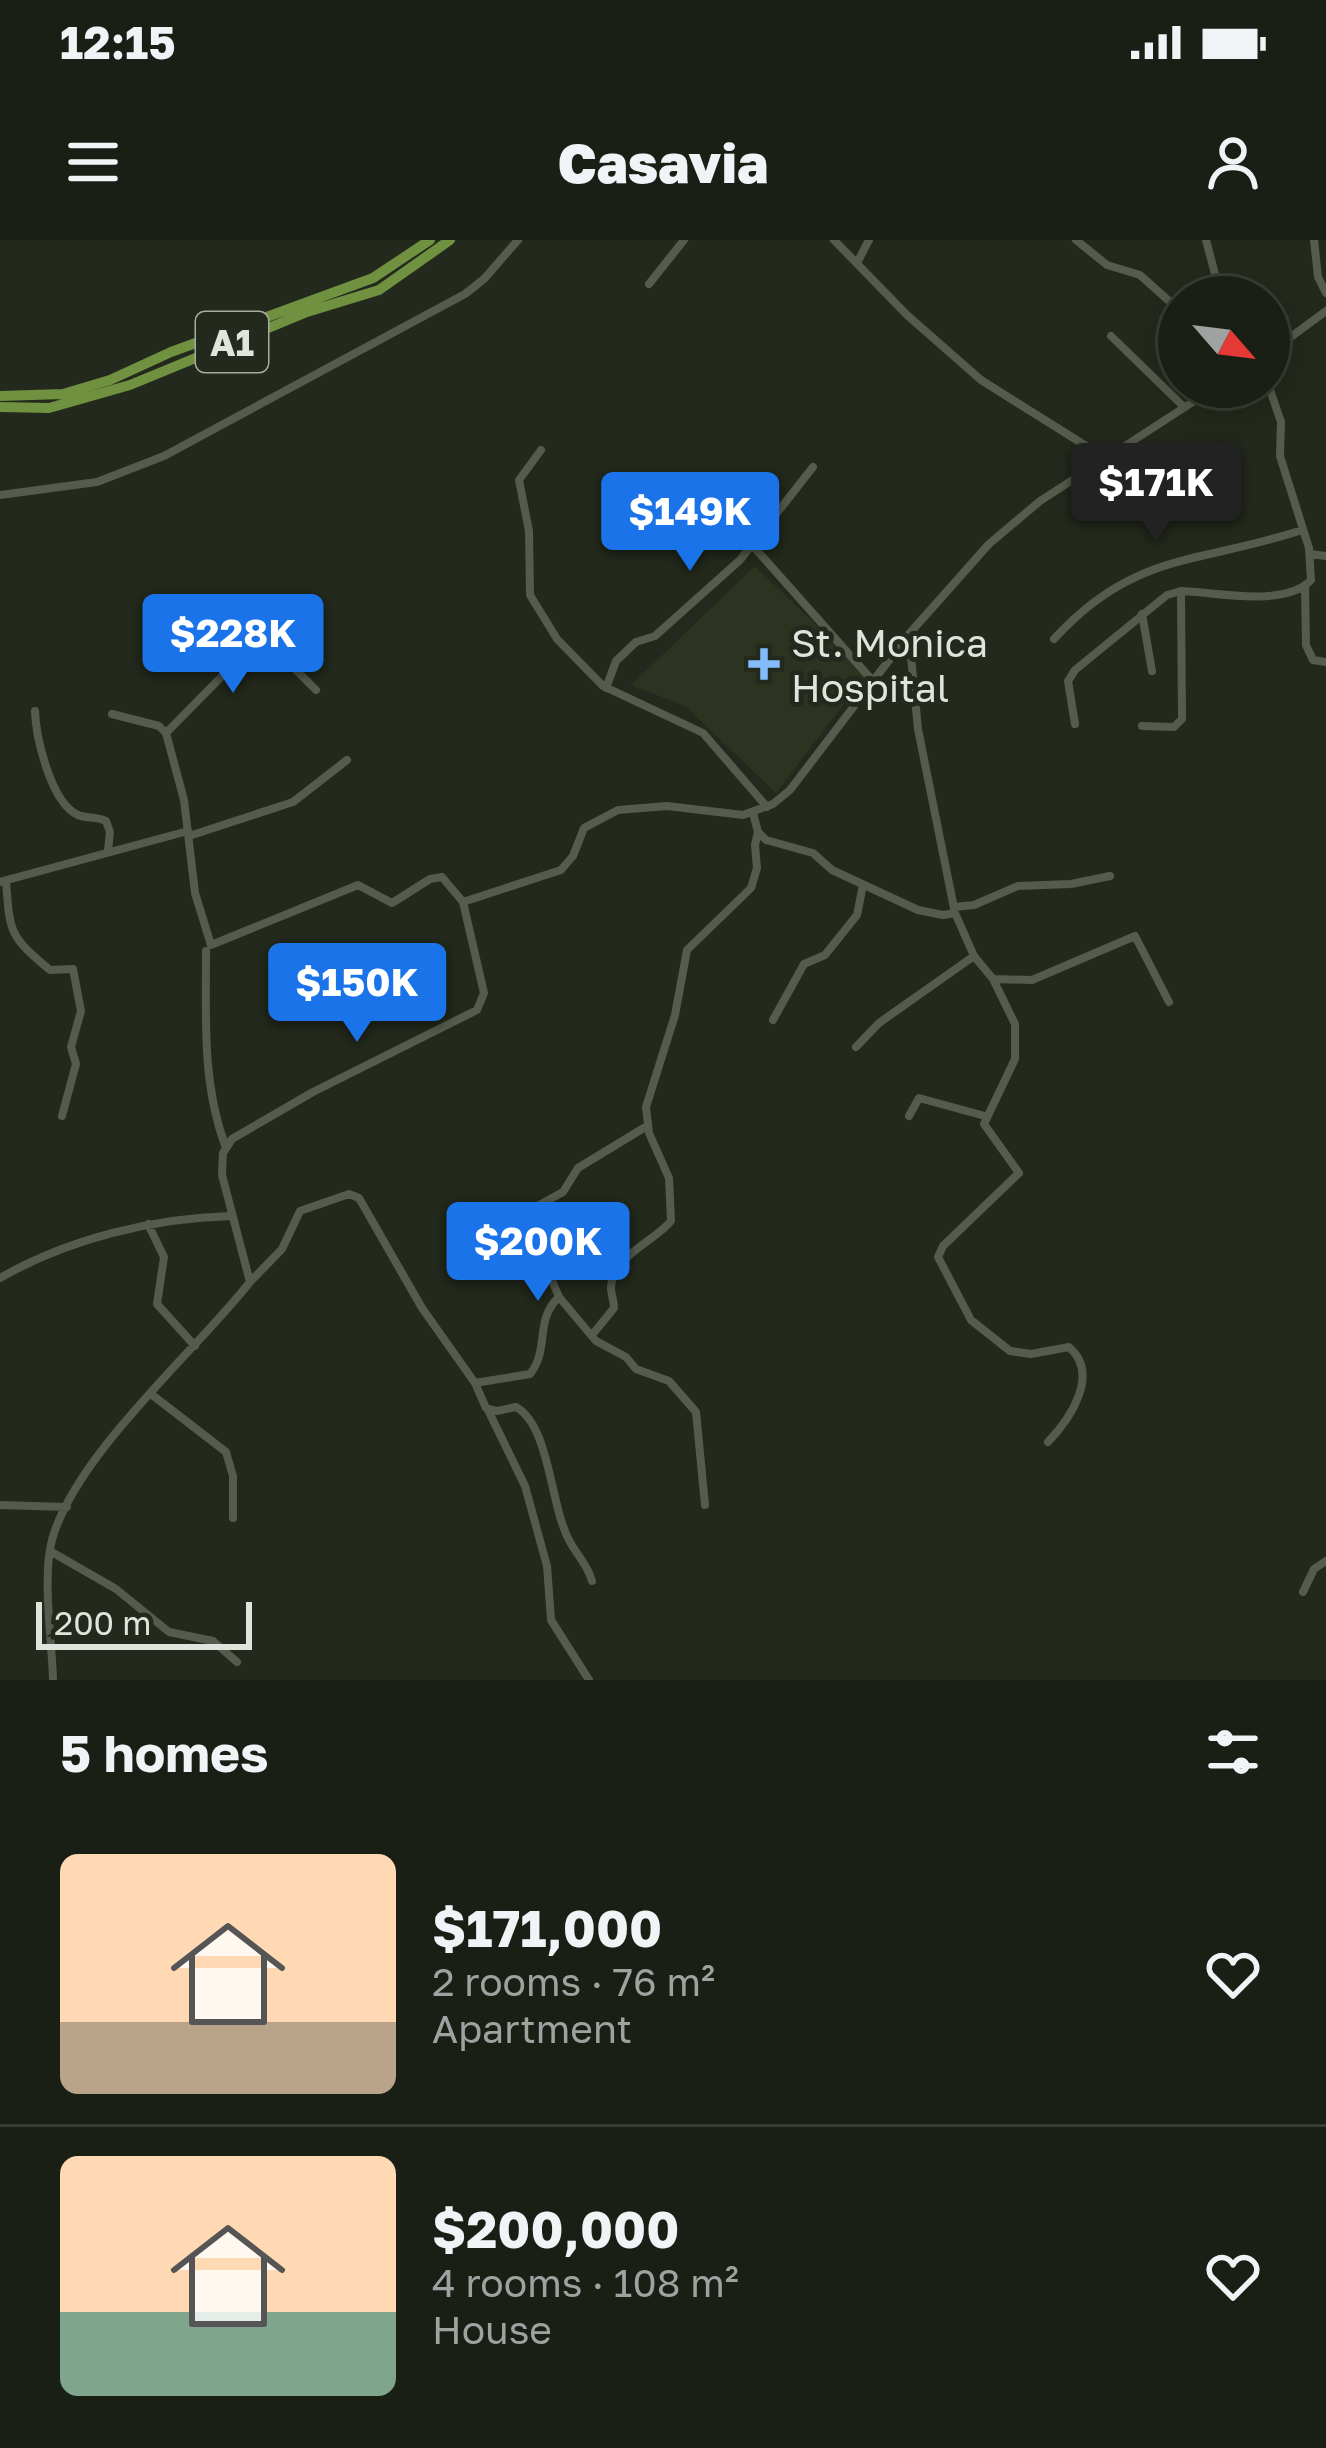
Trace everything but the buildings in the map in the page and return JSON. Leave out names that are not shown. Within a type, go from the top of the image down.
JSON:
[{"type":"highway","name":"A1","points":[[0,396],[63,394],[110,380],[171,352],[373,278],[430,240]]},
{"type":"highway","name":"A1","points":[[0,407],[49,408],[130,385],[308,312],[379,290],[450,240]]},
{"type":"street","points":[[0,495],[97,482],[164,456],[464,294],[518,240]]},
{"type":"street","points":[[649,284],[684,240]]},
{"type":"street","points":[[834,240],[981,380],[1107,459]]},
{"type":"street","points":[[857,263],[868,240]]},
{"type":"street","points":[[1076,240],[1107,265],[1140,275],[1158,291]]},
{"type":"street","points":[[1206,240],[1216,276]]},
{"type":"street","points":[[1314,240],[1318,277],[1326,293]]},
{"type":"street","points":[[1290,337],[1326,310]]},
{"type":"street","points":[[1111,336],[1158,382]]},
{"type":"street","points":[[463,902],[556,873],[573,856],[584,828],[618,810],[667,806],[753,813],[767,807],[790,790],[909,634],[1007,528],[1040,501],[1183,408]]},
{"type":"street","points":[[1076,724],[1070,677],[1172,592],[1248,596],[1305,587],[1311,580],[1310,554],[1280,456],[1281,422],[1276,408]]},
{"type":"street","points":[[541,450],[518,480],[529,531],[530,596],[565,649],[606,688],[703,733],[767,807]]},
{"type":"street","points":[[606,688],[616,661],[636,643],[655,636],[754,546],[813,467]]},
{"type":"street","points":[[1054,640],[1115,585],[1178,560],[1302,530]]},
{"type":"street","points":[[754,546],[872,680]]},
{"type":"street","points":[[1310,554],[1326,556]]},
{"type":"street","points":[[1305,587],[1306,645],[1313,660],[1326,662]]},
{"type":"street","points":[[1142,726],[1174,727],[1182,719],[1181,591]]},
{"type":"street","points":[[1142,614],[1152,671]]},
{"type":"street","points":[[909,634],[918,729],[955,910],[974,956],[993,979],[1016,1024],[1018,1048],[986,1116],[988,1133],[1019,1173],[943,1246],[938,1257],[971,1320],[1010,1351],[1031,1354],[1069,1347],[1080,1358],[1083,1381],[1075,1403],[1066,1424],[1048,1442]]},
{"type":"street","points":[[166,733],[232,666],[235,657],[264,638],[316,690]]},
{"type":"street","points":[[229,641],[235,657]]},
{"type":"street","points":[[34,711],[38,740],[54,785],[76,814],[106,821],[108,850]]},
{"type":"street","points":[[112,714],[134,717],[166,733],[189,833],[195,893],[212,945],[354,886],[392,903],[430,879],[442,877],[463,902],[484,993],[477,1010],[313,1092],[232,1138],[226,1147],[222,1175],[250,1282]]},
{"type":"street","points":[[62,1116],[76,1064],[71,1047],[81,1011],[73,969],[50,970],[11,932],[3,881],[293,802],[347,760]]},
{"type":"street","points":[[592,1335],[614,1308],[611,1286],[620,1266],[671,1220],[669,1178],[647,1126],[647,1101],[675,1015],[687,950],[746,895],[757,868],[754,845],[758,832],[753,813]]},
{"type":"street","points":[[758,832],[773,844],[813,853],[832,870],[918,910],[943,915],[1018,886],[1110,877]]},
{"type":"street","points":[[773,1020],[804,964],[825,955],[857,915],[863,885]]},
{"type":"street","points":[[993,979],[1032,980],[1135,936],[1169,1002]]},
{"type":"street","points":[[206,951],[206,1054],[213,1114],[226,1147]]},
{"type":"street","points":[[856,1048],[879,1022],[974,956]]},
{"type":"street","points":[[909,1116],[919,1097],[986,1116]]},
{"type":"street","points":[[647,1126],[578,1168],[563,1192],[527,1214],[527,1224],[559,1297],[592,1335],[636,1369],[669,1381],[694,1409],[705,1505]]},
{"type":"street","points":[[53,1680],[50,1551],[67,1507],[106,1446],[282,1249],[300,1211],[349,1194],[356,1196],[501,1430],[527,1491],[547,1566],[551,1620],[589,1680]]},
{"type":"street","points":[[0,1278],[74,1246],[148,1224],[183,1217],[231,1216]]},
{"type":"street","points":[[148,1224],[164,1257],[156,1294],[159,1308],[195,1346]]},
{"type":"street","points":[[475,1383],[530,1374],[543,1351],[544,1313],[559,1297]]},
{"type":"street","points":[[151,1394],[226,1451],[233,1476],[233,1518]]},
{"type":"street","points":[[488,1411],[514,1407],[526,1413],[568,1540],[585,1559],[592,1581]]},
{"type":"street","points":[[0,1505],[67,1507]]},
{"type":"street","points":[[50,1551],[116,1589],[169,1633],[213,1641],[237,1662]]},
{"type":"street","points":[[1303,1592],[1314,1568],[1326,1561]]},
{"type":"shaded area","points":[[755,566],[867,674],[776,793],[685,706],[631,685]]},
{"type":"place","name":"St. Monica Hospital","points":[[764,664]]}]
